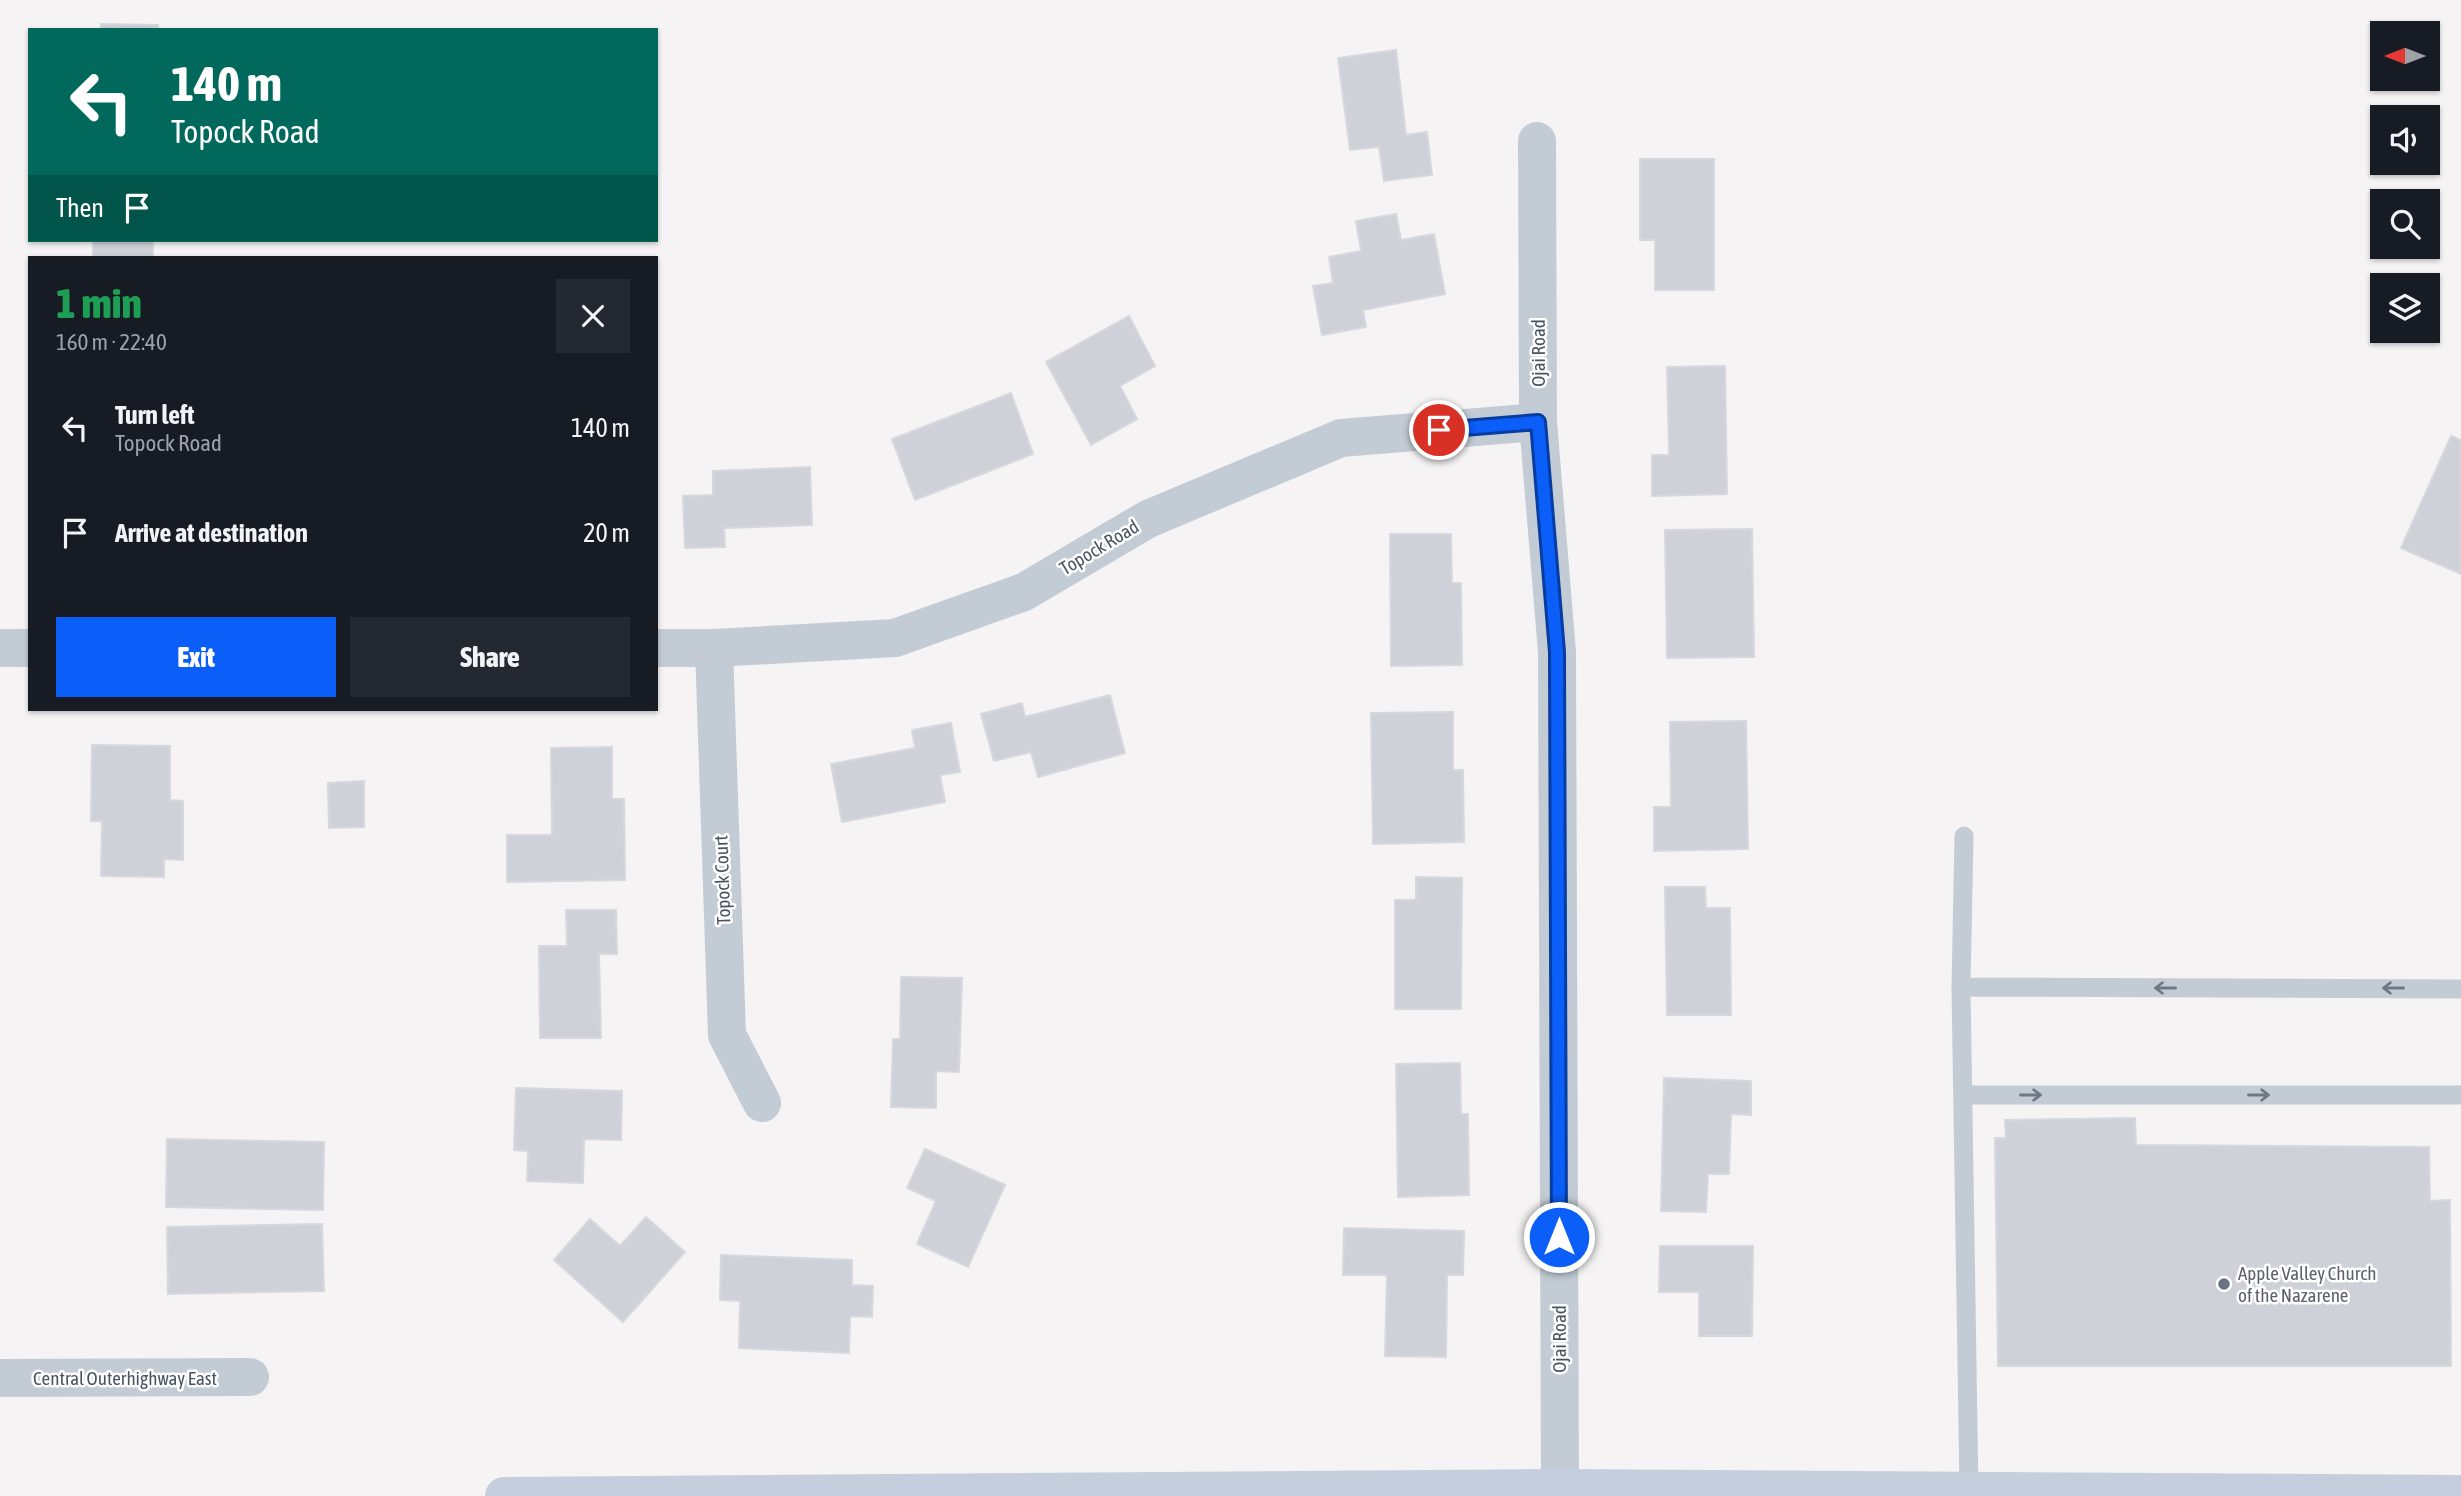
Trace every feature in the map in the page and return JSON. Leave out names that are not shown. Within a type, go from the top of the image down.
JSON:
[{"type":"main road","points":[[504,1496],[1560,1488],[2461,1494]]},
{"type":"street","name":"Ojai Road","points":[[1537,141],[1538,422],[1557,652],[1560,1488]]},
{"type":"street","name":"Topock Road","points":[[658,648],[714,648],[895,638],[1024,592],[1147,519],[1340,438],[1538,422]]},
{"type":"street","points":[[0,648],[28,648]]},
{"type":"street","name":"Topock Court","points":[[714,648],[727,1035],[762,1103]]},
{"type":"street","name":"Central Outerhighway East","points":[[0,1378],[250,1377]]},
{"type":"lane","points":[[1964,836],[1961,987],[1969,1490]]},
{"type":"lane","points":[[1961,987],[2461,989]]},
{"type":"lane","points":[[1963,1095],[2461,1095]]},
{"type":"building","points":[[101,24],[158,25],[158,28],[101,28]]},
{"type":"building","points":[[1396,50],[1406,135],[1427,132],[1432,175],[1384,181],[1379,147],[1350,150],[1338,58]]},
{"type":"building","points":[[1640,159],[1714,159],[1714,290],[1655,290],[1655,240],[1640,240]]},
{"type":"building","points":[[1396,214],[1401,240],[1434,234],[1445,294],[1363,310],[1366,327],[1322,335],[1313,286],[1333,283],[1329,257],[1361,251],[1356,221]]},
{"type":"building","points":[[93,242],[153,242],[153,256],[93,256]]},
{"type":"building","points":[[1129,316],[1155,366],[1120,386],[1137,419],[1091,445],[1046,362]]},
{"type":"building","points":[[1725,366],[1727,494],[1652,496],[1652,455],[1669,455],[1667,367]]},
{"type":"building","points":[[1011,393],[1033,454],[915,500],[892,439]]},
{"type":"building","points":[[2451,436],[2461,440],[2461,574],[2401,548]]},
{"type":"building","points":[[810,467],[812,525],[724,528],[725,547],[685,548],[683,496],[713,495],[713,471]]},
{"type":"building","points":[[1752,529],[1754,657],[1667,658],[1665,530]]},
{"type":"building","points":[[1390,534],[1451,534],[1452,583],[1461,583],[1462,665],[1391,666]]},
{"type":"building","points":[[1110,695],[1125,753],[1038,777],[1031,752],[994,761],[981,714],[1022,703],[1025,717]]},
{"type":"building","points":[[1453,712],[1453,770],[1463,770],[1464,842],[1373,844],[1371,713]]},
{"type":"building","points":[[1746,721],[1748,849],[1654,851],[1654,807],[1671,807],[1670,722]]},
{"type":"building","points":[[951,723],[960,772],[940,775],[945,802],[842,822],[831,764],[915,748],[912,730]]},
{"type":"building","points":[[92,745],[170,746],[170,800],[183,801],[183,860],[164,859],[164,877],[101,876],[102,821],[91,821]]},
{"type":"building","points":[[612,747],[612,799],[624,799],[625,880],[507,882],[507,835],[552,835],[551,748]]},
{"type":"building","points":[[364,781],[364,827],[329,828],[328,783]]},
{"type":"building","points":[[1416,877],[1462,878],[1461,1009],[1395,1009],[1395,900],[1416,900]]},
{"type":"building","points":[[1665,887],[1705,887],[1706,908],[1730,908],[1731,1015],[1667,1015]]},
{"type":"building","points":[[566,910],[616,910],[617,954],[599,954],[601,1038],[540,1038],[539,946],[567,946]]},
{"type":"building","points":[[901,977],[962,978],[959,1072],[936,1071],[936,1108],[891,1107],[893,1039],[900,1039]]},
{"type":"building","points":[[1460,1063],[1461,1114],[1468,1114],[1469,1195],[1398,1197],[1396,1064]]},
{"type":"building","points":[[1664,1078],[1751,1081],[1751,1115],[1731,1114],[1729,1174],[1708,1174],[1706,1212],[1661,1211]]},
{"type":"building","points":[[516,1088],[622,1091],[621,1140],[584,1139],[583,1183],[527,1181],[528,1151],[514,1150]]},
{"type":"building","name":"Apple Valley Church of the Nazarene","points":[[2135,1118],[2136,1145],[2429,1147],[2430,1201],[2450,1200],[2451,1366],[1998,1366],[1995,1138],[2006,1138],[2005,1120]]},
{"type":"building","points":[[167,1139],[324,1142],[323,1210],[166,1207]]},
{"type":"building","points":[[925,1149],[1005,1185],[968,1267],[917,1244],[936,1201],[907,1188]]},
{"type":"building","points":[[646,1217],[685,1252],[623,1322],[554,1260],[590,1219],[620,1246]]},
{"type":"building","points":[[322,1224],[324,1291],[168,1294],[167,1227]]},
{"type":"building","points":[[1344,1228],[1464,1231],[1463,1275],[1447,1275],[1446,1357],[1385,1356],[1387,1275],[1343,1275]]},
{"type":"building","points":[[1660,1246],[1753,1246],[1752,1336],[1699,1336],[1699,1292],[1659,1292]]},
{"type":"building","points":[[721,1255],[852,1260],[852,1285],[873,1286],[872,1317],[850,1316],[849,1353],[739,1348],[740,1301],[720,1300]]},
{"type":"place","name":"Apple Valley Church of the Nazarene","points":[[2224,1284]]},
{"type":"route","points":[[1439,430],[1538,422],[1557,652],[1559,1237]]}]
